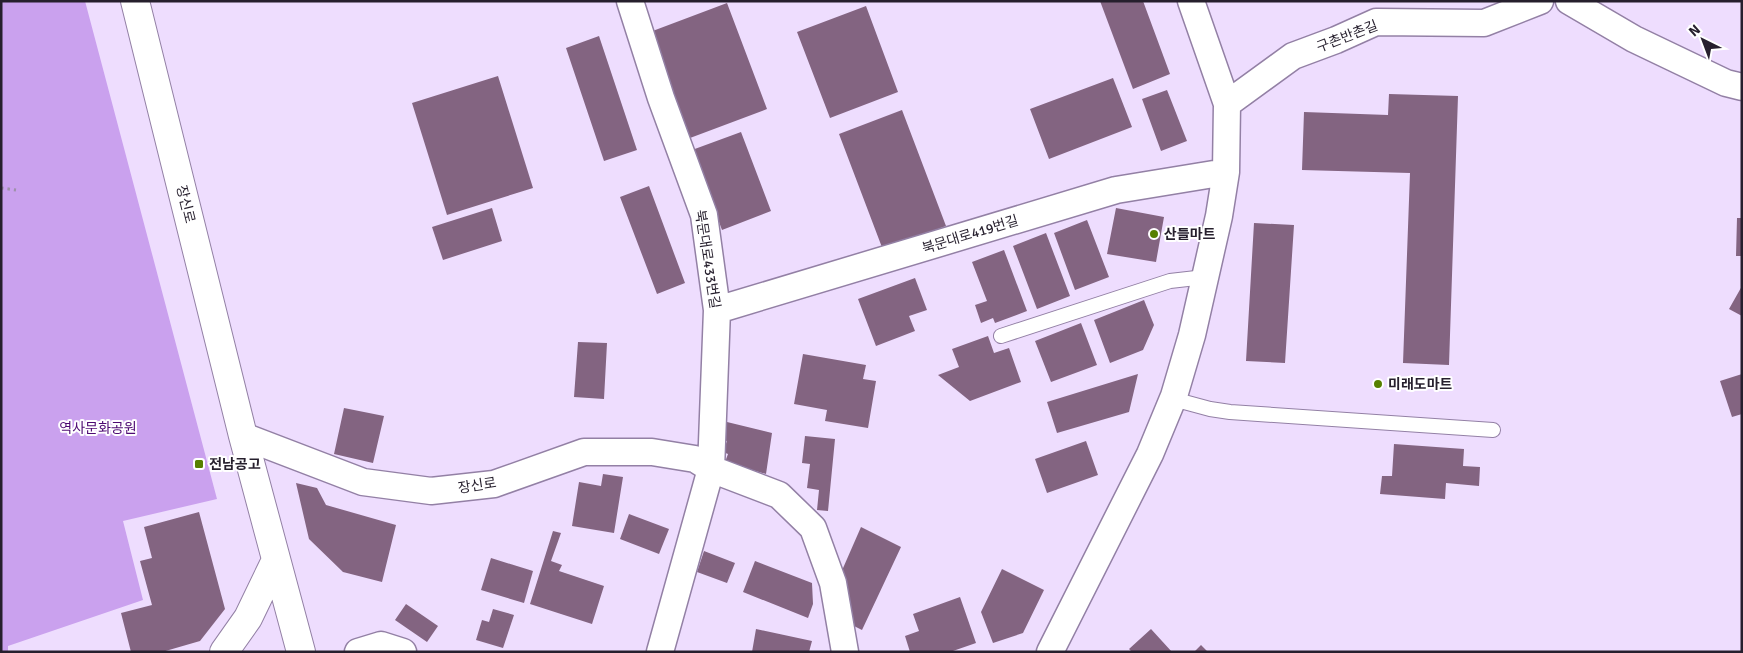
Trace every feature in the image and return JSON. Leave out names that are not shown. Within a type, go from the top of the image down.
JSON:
[{"type":"main road","name":"장신로","points":[[135,1],[243,436],[301,652]]},
{"type":"main road","points":[[224,652],[248,618],[276,560]]},
{"type":"street","name":"북문대로433번길","points":[[630,1],[661,98],[704,215],[717,310],[711,469],[660,652]]},
{"type":"street","points":[[1050,652],[1150,454],[1173,399],[1192,335],[1219,216],[1226,172],[1227,104],[1191,1]]},
{"type":"street","name":"구촌반촌길","points":[[1227,104],[1293,56],[1376,22],[1484,23],[1540,1]]},
{"type":"street","points":[[1569,1],[1634,39],[1726,83],[1742,87]]},
{"type":"street","name":"북문대로419번길","points":[[717,310],[1116,190],[1226,172]]},
{"type":"street","name":"장신로","points":[[243,436],[363,482],[431,491],[494,484],[584,452],[652,452],[695,459],[711,469]]},
{"type":"street","points":[[711,469],[779,495],[813,528],[833,583],[845,652]]},
{"type":"street","points":[[358,652],[381,645],[403,652]]},
{"type":"lane","points":[[1002,336],[1170,281],[1205,277]]},
{"type":"lane","points":[[1173,399],[1210,409],[1230,412],[1493,430]]},
{"type":"path","points":[[1,188],[16,190]]},
{"type":"green space","name":"역사문화공원","points":[[1,1],[85,1],[217,499],[123,521],[143,600],[8,646],[8,652],[1,652]]},
{"type":"building","points":[[1100,1],[1143,1],[1170,74],[1133,89]]},
{"type":"building","points":[[727,3],[767,109],[690,138],[650,32]]},
{"type":"building","points":[[866,6],[898,92],[830,118],[797,32]]},
{"type":"building","points":[[599,36],[637,150],[604,161],[566,48]]},
{"type":"building","points":[[498,76],[533,188],[447,215],[412,103]]},
{"type":"building","points":[[1113,78],[1132,127],[1049,159],[1030,109]]},
{"type":"building","points":[[1167,90],[1187,141],[1161,151],[1142,99]]},
{"type":"building","points":[[1389,94],[1458,96],[1449,365],[1403,363],[1410,173],[1302,170],[1304,112],[1388,115]]},
{"type":"building","points":[[902,110],[946,226],[883,250],[839,134]]},
{"type":"building","points":[[741,132],[771,211],[722,230],[692,150]]},
{"type":"building","points":[[649,186],[685,283],[657,294],[620,197]]},
{"type":"building","points":[[492,208],[502,241],[443,260],[432,227]]},
{"type":"building","points":[[1116,208],[1164,217],[1156,262],[1107,254]]},
{"type":"building","points":[[1737,218],[1742,218],[1742,256],[1736,256]]},
{"type":"building","points":[[1087,220],[1109,277],[1075,290],[1054,233]]},
{"type":"building","points":[[1254,223],[1294,225],[1285,363],[1246,361]]},
{"type":"building","points":[[1046,233],[1070,296],[1037,309],[1013,246]]},
{"type":"building","points":[[1004,250],[1027,311],[995,323],[993,318],[981,323],[975,305],[987,301],[972,262]]},
{"type":"building","points":[[915,278],[927,310],[909,316],[915,331],[876,346],[858,299]]},
{"type":"building","points":[[1742,286],[1742,316],[1729,309]]},
{"type":"building","points":[[1144,300],[1154,325],[1143,350],[1110,363],[1094,320]]},
{"type":"building","points":[[1081,323],[1097,365],[1051,382],[1035,341]]},
{"type":"building","points":[[988,336],[994,353],[1009,348],[1021,382],[970,401],[938,375],[959,367],[952,349]]},
{"type":"building","points":[[578,342],[607,343],[604,399],[574,397]]},
{"type":"building","points":[[803,354],[866,365],[863,379],[876,381],[868,428],[825,421],[827,410],[794,404]]},
{"type":"building","points":[[1138,374],[1129,412],[1057,433],[1047,402]]},
{"type":"building","points":[[1742,374],[1742,414],[1732,417],[1720,381]]},
{"type":"building","points":[[344,408],[384,416],[373,463],[334,454]]},
{"type":"building","points":[[727,422],[772,433],[766,474],[725,462],[728,454],[723,452],[727,441],[722,440]]},
{"type":"building","points":[[805,436],[835,439],[828,511],[817,510],[819,490],[807,488],[810,464],[802,463]]},
{"type":"building","points":[[1086,441],[1098,475],[1047,493],[1035,459]]},
{"type":"building","points":[[1394,444],[1464,449],[1463,466],[1480,467],[1479,486],[1446,483],[1445,499],[1380,494],[1382,476],[1392,476]]},
{"type":"building","points":[[603,474],[623,477],[614,533],[572,526],[579,482],[601,486]]},
{"type":"building","points":[[296,483],[317,488],[326,505],[396,525],[382,582],[343,572],[309,539]]},
{"type":"building","points":[[199,512],[225,609],[200,641],[162,652],[131,652],[121,613],[152,605],[140,561],[152,558],[144,527]]},
{"type":"building","points":[[629,514],[669,529],[659,554],[620,539]]},
{"type":"building","points":[[861,527],[901,547],[862,630],[846,622],[840,575]]},
{"type":"building","points":[[553,531],[561,533],[551,561],[562,565],[559,571],[604,586],[592,624],[530,604]]},
{"type":"building","points":[[704,551],[735,563],[727,583],[697,572]]},
{"type":"building","points":[[491,558],[533,571],[524,603],[481,590]]},
{"type":"building","points":[[755,561],[812,583],[813,604],[808,618],[743,592]]},
{"type":"building","points":[[1002,569],[1044,590],[1023,633],[993,643],[981,612]]},
{"type":"building","points":[[960,597],[976,643],[950,652],[910,652],[905,636],[919,631],[913,614]]},
{"type":"building","points":[[406,604],[438,626],[427,642],[395,620]]},
{"type":"building","points":[[493,609],[514,615],[503,648],[476,640],[482,620],[489,622]]},
{"type":"building","points":[[756,629],[812,641],[809,652],[752,652]]},
{"type":"building","points":[[1151,629],[1172,652],[1132,652],[1129,649]]},
{"type":"building","points":[[1201,645],[1208,652],[1194,652]]},
{"type":"place","name":"산들마트","points":[[1154,234]]},
{"type":"place","name":"미래도마트","points":[[1378,384]]},
{"type":"place","name":"전남공고","points":[[199,464]]}]
